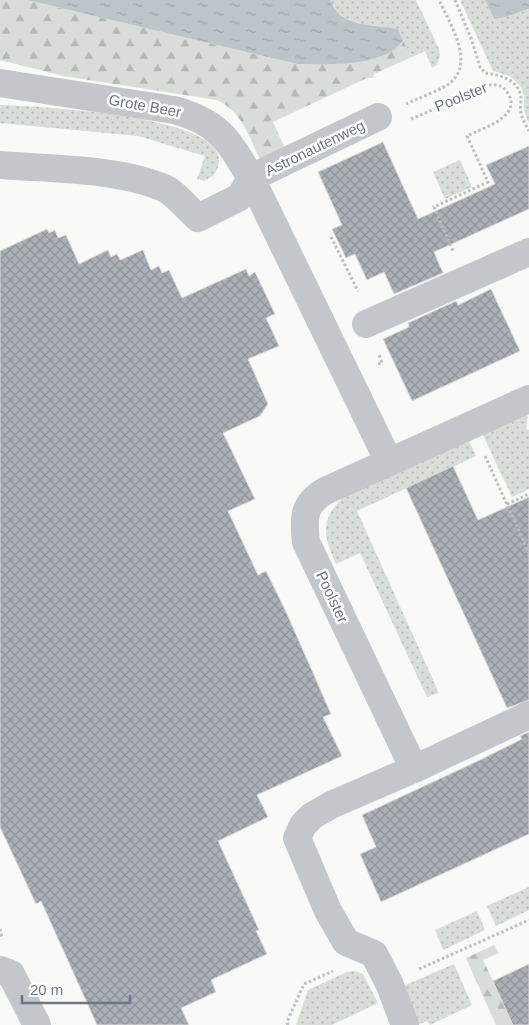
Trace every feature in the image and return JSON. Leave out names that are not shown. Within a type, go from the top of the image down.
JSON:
[{"type":"street","name":"Grote Beer","points":[[0,83],[174,110],[193,115],[209,124],[230,142],[251,178]]},
{"type":"street","name":"Astronautenweg","points":[[251,178],[378,117]]},
{"type":"street","points":[[0,165],[94,172],[132,178],[166,188],[198,218],[240,197],[251,178]]},
{"type":"street","points":[[251,178],[389,462]]},
{"type":"street","points":[[369,322],[529,252]]},
{"type":"street","name":"Poolster","points":[[414,769],[306,542],[304,522],[306,509],[314,497],[529,400]]},
{"type":"street","points":[[405,1025],[389,983],[374,954],[346,942],[328,911],[297,838],[303,825],[312,816],[331,805],[414,769],[529,715]]},
{"type":"street","points":[[0,970],[11,974],[37,1025]]},
{"type":"path","points":[[378,117],[452,82],[458,72],[462,62],[460,47],[439,0]]},
{"type":"path","points":[[455,0],[471,38],[480,67],[485,73],[510,80],[517,87],[520,95],[521,114],[529,131]]},
{"type":"path","name":"Poolster","points":[[404,122],[490,84],[502,86],[511,99],[511,106],[507,114],[500,121],[467,136],[488,182],[434,207],[466,280]]},
{"type":"path","points":[[331,237],[369,322]]},
{"type":"path","points":[[471,425],[529,552]]},
{"type":"path","points":[[507,504],[529,494]]},
{"type":"path","points":[[389,983],[529,920]]},
{"type":"path","points":[[288,1025],[287,1022],[304,984],[374,954]]},
{"type":"green space","points":[[0,0],[27,0],[297,64],[400,45],[403,41],[412,57],[374,74],[373,78],[367,78],[273,122],[286,151],[261,162],[239,118],[226,105],[217,100],[63,76],[0,60]]},
{"type":"green space","points":[[330,0],[416,0],[439,49],[440,55],[437,65],[432,68],[425,51],[412,57],[399,35],[401,35],[398,29],[368,25],[350,20],[342,16],[335,9]]},
{"type":"green space","points":[[460,0],[485,0],[493,17],[499,19],[518,11],[529,9],[529,123],[524,111],[524,95],[521,87],[510,76],[493,71]]},
{"type":"green space","points":[[0,105],[85,111],[160,123],[191,133],[212,145],[219,161],[218,168],[213,175],[204,181],[197,179],[205,156],[138,136],[0,123]]},
{"type":"green space","points":[[460,160],[472,187],[445,199],[433,172]]},
{"type":"green space","points":[[528,413],[526,429],[529,430],[529,489],[512,497],[482,433]]},
{"type":"green space","points":[[468,439],[476,456],[357,511],[439,693],[427,697],[360,553],[336,564],[328,544],[326,527],[331,512],[346,495]]},
{"type":"green space","points":[[529,887],[529,910],[496,926],[487,906]]},
{"type":"green space","points":[[477,911],[485,930],[443,950],[435,930]]},
{"type":"green space","points":[[494,945],[499,953],[483,960],[514,1025],[496,1025],[466,958]]},
{"type":"green space","points":[[454,964],[472,1005],[430,1025],[427,1021],[417,1025],[401,987]]},
{"type":"green space","points":[[354,971],[363,974],[378,1003],[332,1025],[296,1025],[308,990],[347,972]]},
{"type":"water","points":[[27,0],[330,0],[335,9],[349,20],[398,29],[403,41],[393,50],[382,56],[368,60],[339,64],[297,64]]},
{"type":"water","points":[[485,0],[529,0],[529,9],[494,19]]},
{"type":"building","points":[[383,142],[418,219],[495,184],[486,165],[529,146],[529,209],[434,252],[443,273],[394,294],[384,272],[367,280],[355,254],[346,258],[332,229],[342,225],[318,172]]},
{"type":"building","points":[[47,229],[49,233],[55,230],[58,238],[66,235],[79,264],[108,250],[111,257],[117,254],[120,260],[143,250],[151,270],[159,266],[162,273],[169,270],[182,298],[246,269],[249,276],[255,272],[275,314],[266,318],[279,346],[248,359],[268,404],[260,416],[223,433],[255,499],[228,511],[258,575],[266,571],[287,614],[331,714],[323,717],[342,756],[257,795],[268,817],[218,841],[259,930],[256,931],[267,954],[211,980],[216,992],[181,1008],[189,1025],[97,1025],[41,901],[36,904],[0,827],[0,251]]},
{"type":"building","points":[[491,289],[520,351],[412,401],[383,339],[409,327],[408,323],[456,301],[458,305]]},
{"type":"building","points":[[453,466],[478,520],[529,497],[529,700],[507,708],[406,488]]},
{"type":"building","points":[[529,732],[529,834],[381,902],[360,854],[376,847],[362,815],[478,761],[522,739],[520,736]]},
{"type":"building","points":[[529,964],[529,1025],[513,1025],[493,981]]}]
